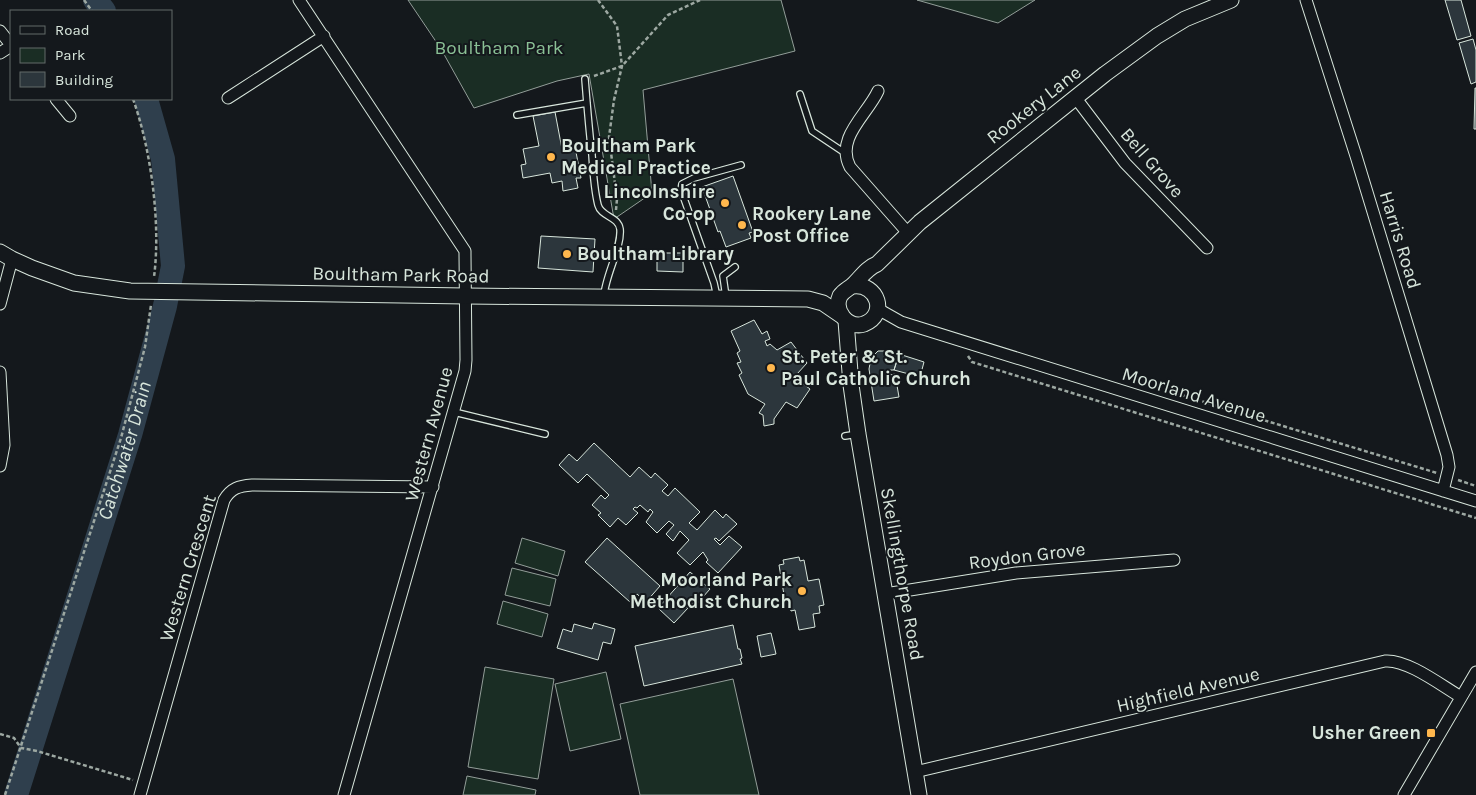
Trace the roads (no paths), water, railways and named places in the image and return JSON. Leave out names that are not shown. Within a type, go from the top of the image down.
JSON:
[{"type":"street","name":"Western Avenue","points":[[299,0],[465,251],[465,371],[344,795]]},
{"type":"street","name":"Rookery Lane","points":[[847,290],[908,233],[1075,97],[1157,36],[1185,19],[1231,0]]},
{"type":"street","name":"Harris Road","points":[[1306,0],[1356,156],[1447,455],[1450,467],[1443,490]]},
{"type":"street","points":[[0,31],[10,45]]},
{"type":"street","points":[[228,98],[324,36]]},
{"type":"street","points":[[878,91],[874,101],[850,134],[845,154],[850,167],[908,233]]},
{"type":"street","name":"Bell Grove","points":[[1075,97],[1125,163],[1207,248]]},
{"type":"street","points":[[57,100],[70,116]]},
{"type":"street","points":[[0,304],[6,256]]},
{"type":"street","name":"Boultham Park Road","points":[[6,256],[32,268],[74,283],[130,290],[604,298],[721,297],[808,299]]},
{"type":"street","points":[[808,299],[823,303],[854,321],[875,315],[877,264]]},
{"type":"street","points":[[808,299],[822,294],[865,286],[876,302]]},
{"type":"street","points":[[847,290],[838,305],[854,321]]},
{"type":"street","name":"Moorland Avenue","points":[[876,302],[901,322]]},
{"type":"street","name":"Moorland Avenue","points":[[854,321],[901,322],[1476,501]]},
{"type":"street","name":"Skellingthorpe Road","points":[[854,321],[848,358],[852,435],[885,594],[919,795]]},
{"type":"street","points":[[0,372],[4,445],[0,466]]},
{"type":"street","name":"Western Crescent","points":[[142,789],[224,500],[228,493],[238,486],[252,485],[433,487]]},
{"type":"street","name":"Roydon Grove","points":[[885,594],[1016,573],[1174,560]]},
{"type":"street","name":"Highfield Avenue","points":[[915,772],[1385,661],[1394,660],[1406,664],[1461,697]]},
{"type":"street","points":[[1404,795],[1476,672]]},
{"type":"lane","points":[[584,79],[598,205],[605,214],[614,219],[620,228],[620,234],[604,287],[604,298]]},
{"type":"lane","points":[[800,94],[812,131],[845,154]]},
{"type":"lane","points":[[517,114],[587,103]]},
{"type":"lane","points":[[721,297],[714,283],[681,190],[682,184],[694,178],[741,165]]},
{"type":"lane","points":[[721,297],[723,276],[734,267]]},
{"type":"lane","points":[[454,412],[545,434]]},
{"type":"waterway","name":"Catchwater Drain","points":[[95,0],[103,10]]},
{"type":"waterway","name":"Catchwater Drain","points":[[16,795],[130,435],[165,306],[173,266],[163,159],[146,100]]},
{"type":"place","name":"Boultham Park Medical Practice","points":[[551,157]]},
{"type":"place","name":"Lincolnshire Co-op","points":[[725,203]]},
{"type":"place","name":"Rookery Lane Post Office","points":[[742,225]]},
{"type":"place","name":"Boultham Library","points":[[567,254]]},
{"type":"place","name":"St. Peter & St. Paul Catholic Church","points":[[771,368]]},
{"type":"place","name":"Moorland Park Methodist Church","points":[[802,591]]},
{"type":"place","name":"Usher Green","points":[[1431,733]]},
{"type":"park label","name":"Boultham Park","points":[[499,48]]}]
